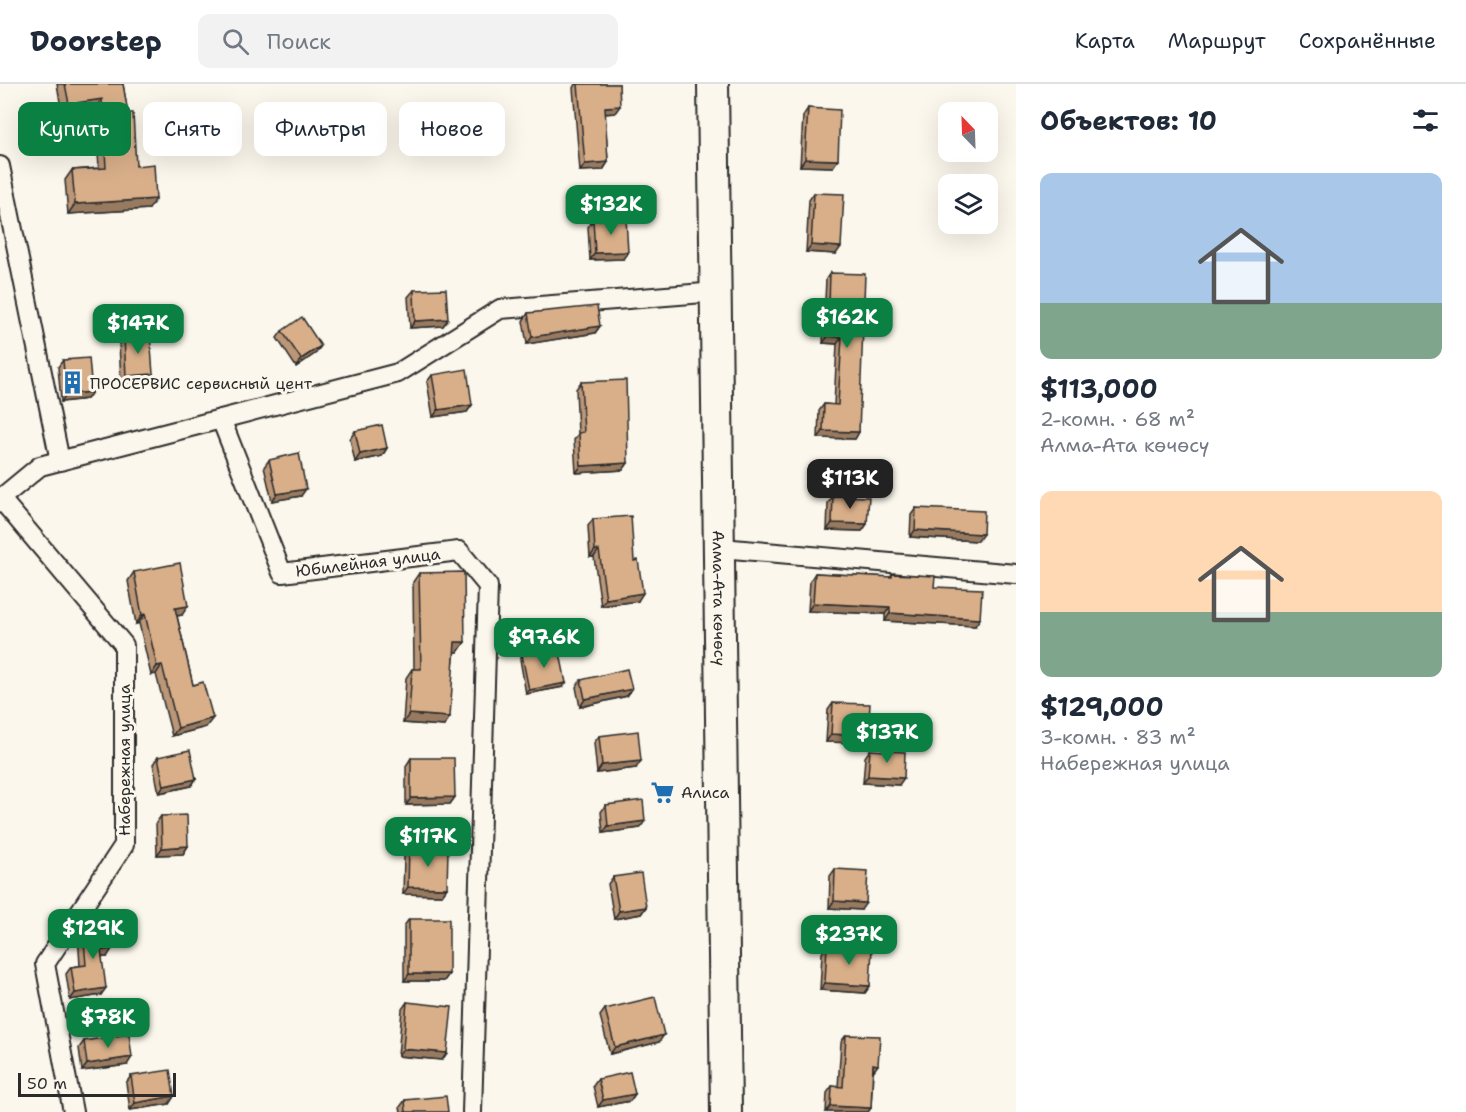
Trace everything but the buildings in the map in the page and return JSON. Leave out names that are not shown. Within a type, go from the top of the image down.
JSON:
[{"type":"highway","name":"Алма-Ата көчөсү","points":[[713,84],[721,548],[726,1112]]},
{"type":"street","points":[[0,166],[60,461]]},
{"type":"street","points":[[0,499],[40,466],[398,373],[500,309],[717,292]]},
{"type":"street","name":"Юбилейная улица","points":[[221,419],[282,573],[459,550],[488,586],[472,1112]]},
{"type":"street","name":"Набережная улица","points":[[0,499],[124,645],[124,845],[45,964],[73,1112]]},
{"type":"street","points":[[721,548],[1016,574]]},
{"type":"place","name":"ПРОСЕРВИС сервисный цент","points":[[72,383]]},
{"type":"place","name":"Алиса","points":[[663,792]]}]
